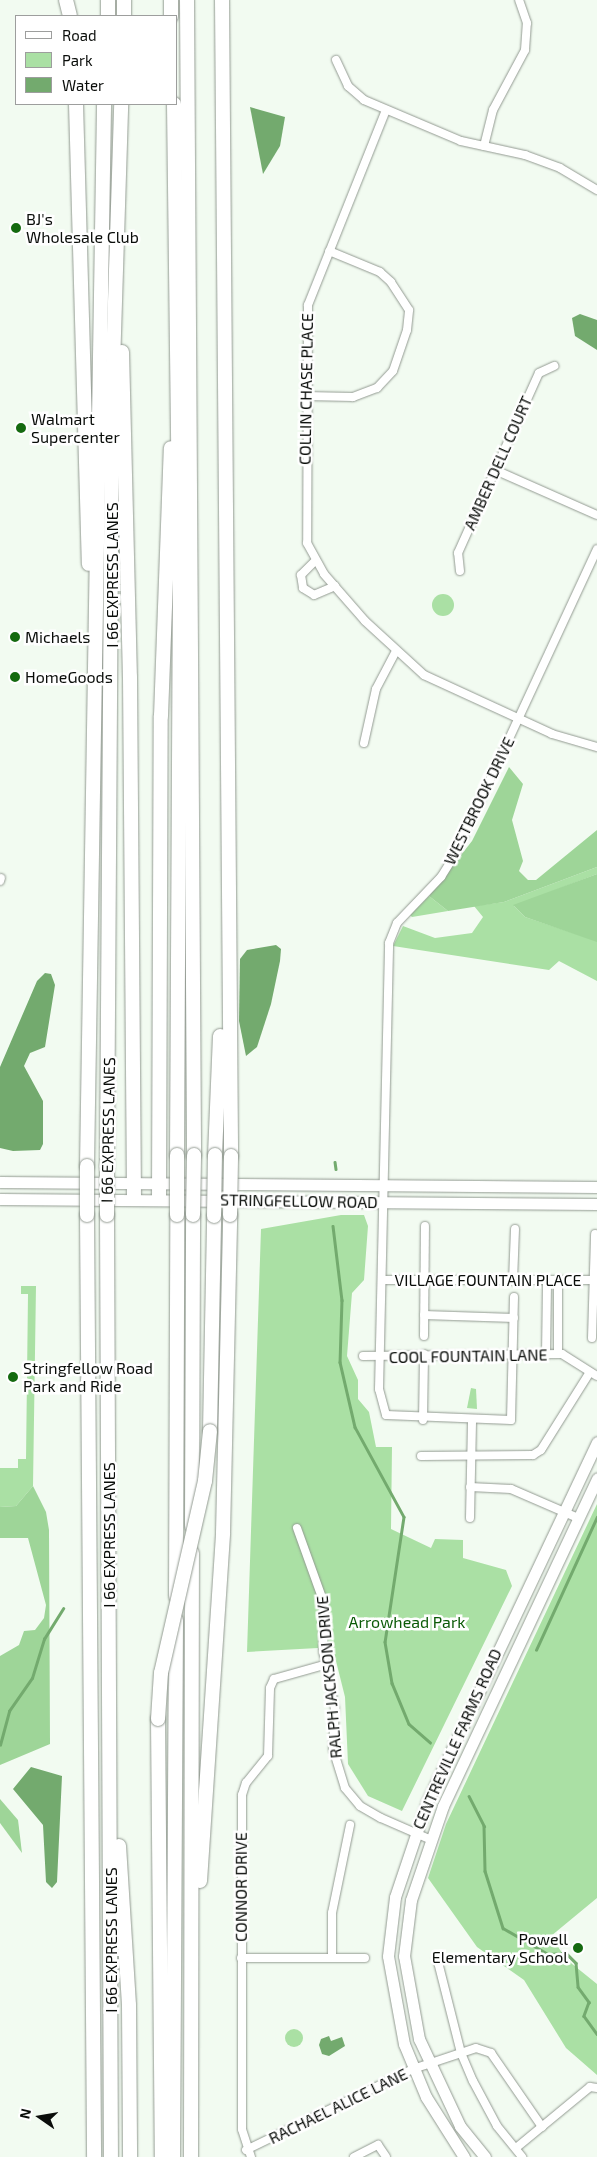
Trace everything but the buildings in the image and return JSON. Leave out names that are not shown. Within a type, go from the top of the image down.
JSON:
[{"type":"highway","points":[[66,0],[70,15]]},
{"type":"highway","points":[[76,0],[76,15]]},
{"type":"highway","points":[[108,0],[108,15]]},
{"type":"highway","points":[[124,0],[124,15]]},
{"type":"highway","points":[[171,0],[171,15]]},
{"type":"highway","points":[[187,0],[194,1155],[190,2157]]},
{"type":"highway","points":[[192,2002],[223,1533],[231,1156],[227,924],[222,0]]},
{"type":"highway","points":[[222,48],[229,0]]},
{"type":"highway","points":[[76,105],[86,539],[96,617]]},
{"type":"highway","points":[[94,2155],[87,1166],[104,105]]},
{"type":"highway","name":"I 66 EXPRESS LANES","points":[[112,2157],[107,1166],[114,254],[121,105]]},
{"type":"highway","points":[[173,2157],[178,408],[174,105]]},
{"type":"highway","points":[[114,254],[121,311],[130,677],[134,1199]]},
{"type":"highway","points":[[159,1199],[161,716],[169,460],[178,408]]},
{"type":"highway","points":[[162,2157],[158,1720],[161,1674],[205,1481],[210,1431],[215,1156],[227,924]]},
{"type":"highway","points":[[110,1701],[129,2006],[130,2157]]},
{"type":"street","points":[[484,146],[493,110],[524,50],[527,23],[520,0]]},
{"type":"street","points":[[336,60],[348,86],[386,110],[484,146],[560,168],[597,190]]},
{"type":"street","name":"COLLIN CHASE PLACE","points":[[386,110],[308,305],[304,530],[315,561],[335,586],[396,651],[424,675],[552,734],[597,747]]},
{"type":"street","points":[[305,396],[353,397],[377,388],[393,371],[407,330],[409,310],[391,282],[380,272],[329,251]]},
{"type":"street","name":"AMBER DELL COURT","points":[[460,571],[458,553],[538,373],[554,366]]},
{"type":"street","points":[[495,470],[597,515]]},
{"type":"street","name":"WESTBROOK DRIVE","points":[[423,1420],[386,1415],[380,1405],[389,943],[401,918],[449,866],[597,549]]},
{"type":"street","points":[[315,561],[301,575],[303,588],[314,595],[335,586]]},
{"type":"street","points":[[364,742],[376,689],[396,651]]},
{"type":"street","name":"STRINGFELLOW ROAD","points":[[0,1182],[597,1187]]},
{"type":"street","name":"STRINGFELLOW ROAD","points":[[0,1199],[597,1204]]},
{"type":"street","points":[[424,1336],[425,1226]]},
{"type":"street","points":[[513,1281],[515,1230]]},
{"type":"street","name":"VILLAGE FOUNTAIN PLACE","points":[[592,1338],[596,1315],[594,1280],[596,1234]]},
{"type":"street","name":"VILLAGE FOUNTAIN PLACE","points":[[383,1280],[547,1282],[594,1280]]},
{"type":"street","points":[[546,1354],[547,1282]]},
{"type":"street","points":[[558,1282],[558,1354]]},
{"type":"street","points":[[424,1354],[423,1420],[511,1420],[514,1297]]},
{"type":"street","points":[[424,1314],[514,1318]]},
{"type":"street","name":"COOL FOUNTAIN LANE","points":[[363,1356],[558,1354],[594,1374]]},
{"type":"street","points":[[421,1456],[533,1455],[541,1450],[594,1374]]},
{"type":"street","points":[[470,1518],[472,1420]]},
{"type":"street","name":"CENTREVILLE FARMS ROAD","points":[[464,2157],[446,2135],[413,2069],[393,1998],[388,1956],[395,1896],[414,1833],[562,1510],[597,1442]]},
{"type":"street","name":"CENTREVILLE FARMS ROAD","points":[[485,2157],[460,2126],[429,2063],[409,1995],[404,1956],[411,1900],[430,1839],[597,1478]]},
{"type":"street","points":[[470,1487],[511,1489],[578,1518]]},
{"type":"street","name":"RALPH JACKSON DRIVE","points":[[297,1528],[324,1603],[324,1665],[335,1709],[333,1749],[345,1788],[360,1806],[430,1839]]},
{"type":"street","name":"CONNOR DRIVE","points":[[249,2153],[242,2129],[242,1795],[246,1783],[268,1756],[270,1688],[283,1673],[324,1665]]},
{"type":"street","points":[[332,1958],[334,1904],[350,1825]]},
{"type":"street","points":[[241,1958],[365,1958]]},
{"type":"street","points":[[437,1958],[461,2053],[497,2126],[522,2157]]},
{"type":"street","name":"RACHAEL ALICE LANE","points":[[249,2153],[413,2069],[476,2048],[491,2053],[542,2127]]},
{"type":"street","points":[[516,2148],[590,2087],[597,2088]]},
{"type":"street","points":[[354,2157],[378,2145],[386,2157]]},
{"type":"green space","points":[[443,594],[453,601],[454,605],[447,615],[443,616],[433,609],[432,605],[439,595]]},
{"type":"green space","points":[[597,867],[597,874],[514,906],[525,917],[597,941],[597,981],[559,961],[549,970],[393,946],[403,926],[435,938],[472,933],[483,917],[474,906],[504,902]]},
{"type":"green space","points":[[429,896],[448,911],[412,917],[410,915]]},
{"type":"green space","name":"Arrowhead Park","points":[[341,1215],[364,1215],[368,1226],[364,1280],[352,1293],[347,1356],[358,1380],[358,1399],[369,1412],[376,1447],[392,1447],[391,1529],[431,1548],[435,1539],[463,1540],[463,1558],[506,1570],[512,1586],[402,1811],[368,1796],[348,1764],[345,1697],[334,1653],[318,1648],[247,1652],[261,1229]]},
{"type":"green space","points":[[21,1286],[36,1286],[33,1486],[16,1506],[0,1507],[0,1468],[18,1468],[18,1459],[26,1459],[28,1294],[21,1294]]},
{"type":"green space","points":[[471,1388],[476,1389],[477,1409],[467,1408]]},
{"type":"green space","points":[[597,1504],[597,1898],[551,1936],[566,1959],[597,1984],[597,2075],[566,2048],[524,1980],[477,1947],[428,1878],[446,1824]]},
{"type":"green space","points":[[294,2029],[300,2032],[303,2038],[300,2044],[294,2047],[288,2044],[285,2038],[288,2032]]},
{"type":"shaded area","points":[[509,767],[523,784],[512,820],[523,861],[519,871],[528,880],[536,880],[597,830],[597,867],[504,902],[448,911],[429,896],[472,841]]},
{"type":"shaded area","points":[[597,874],[597,942],[525,917],[513,905]]},
{"type":"shaded area","points":[[33,1486],[46,1512],[49,1530],[50,1744],[0,1765],[0,1656],[19,1645],[24,1631],[35,1630],[44,1618],[46,1605],[28,1538],[0,1538],[0,1507],[16,1506]]},
{"type":"shaded area","points":[[0,1799],[18,1820],[22,1853],[0,1823]]},
{"type":"water","points":[[250,107],[285,117],[280,146],[263,174]]},
{"type":"water","points":[[580,314],[597,320],[597,350],[575,336],[572,318]]},
{"type":"water","points":[[276,945],[281,949],[280,961],[271,1004],[257,1047],[246,1056],[239,1021],[240,959],[247,950]]},
{"type":"water","points":[[45,973],[51,974],[55,985],[45,1047],[30,1053],[24,1066],[43,1101],[43,1144],[40,1150],[13,1151],[0,1148],[0,1067],[37,981]]},
{"type":"water","points":[[31,1767],[62,1776],[57,1882],[52,1888],[46,1882],[43,1825],[13,1789]]},
{"type":"water","points":[[329,2036],[331,2041],[342,2037],[345,2046],[329,2056],[322,2054],[319,2045],[321,2039]]},
{"type":"waterway","points":[[335,1162],[336,1169]]},
{"type":"waterway","points":[[333,1226],[342,1300],[340,1362],[355,1427],[404,1517],[385,1642],[392,1683],[409,1724],[430,1742]]},
{"type":"waterway","points":[[536,1650],[597,1517]]},
{"type":"waterway","points":[[0,1745],[9,1711],[32,1678],[44,1639],[63,1608]]},
{"type":"waterway","points":[[469,1796],[484,1826],[485,1871],[503,1928],[548,1954],[566,1953],[576,1963],[578,1987],[589,2002],[584,2016],[597,2034]]},
{"type":"place","name":"BJ's Wholesale Club","points":[[16,228]]},
{"type":"place","name":"Walmart Supercenter","points":[[21,428]]},
{"type":"place","name":"Michaels","points":[[15,637]]},
{"type":"place","name":"HomeGoods","points":[[15,677]]},
{"type":"place","name":"Stringfellow Road Park and Ride","points":[[13,1377]]},
{"type":"place","name":"Powell Elementary School","points":[[578,1948]]}]
